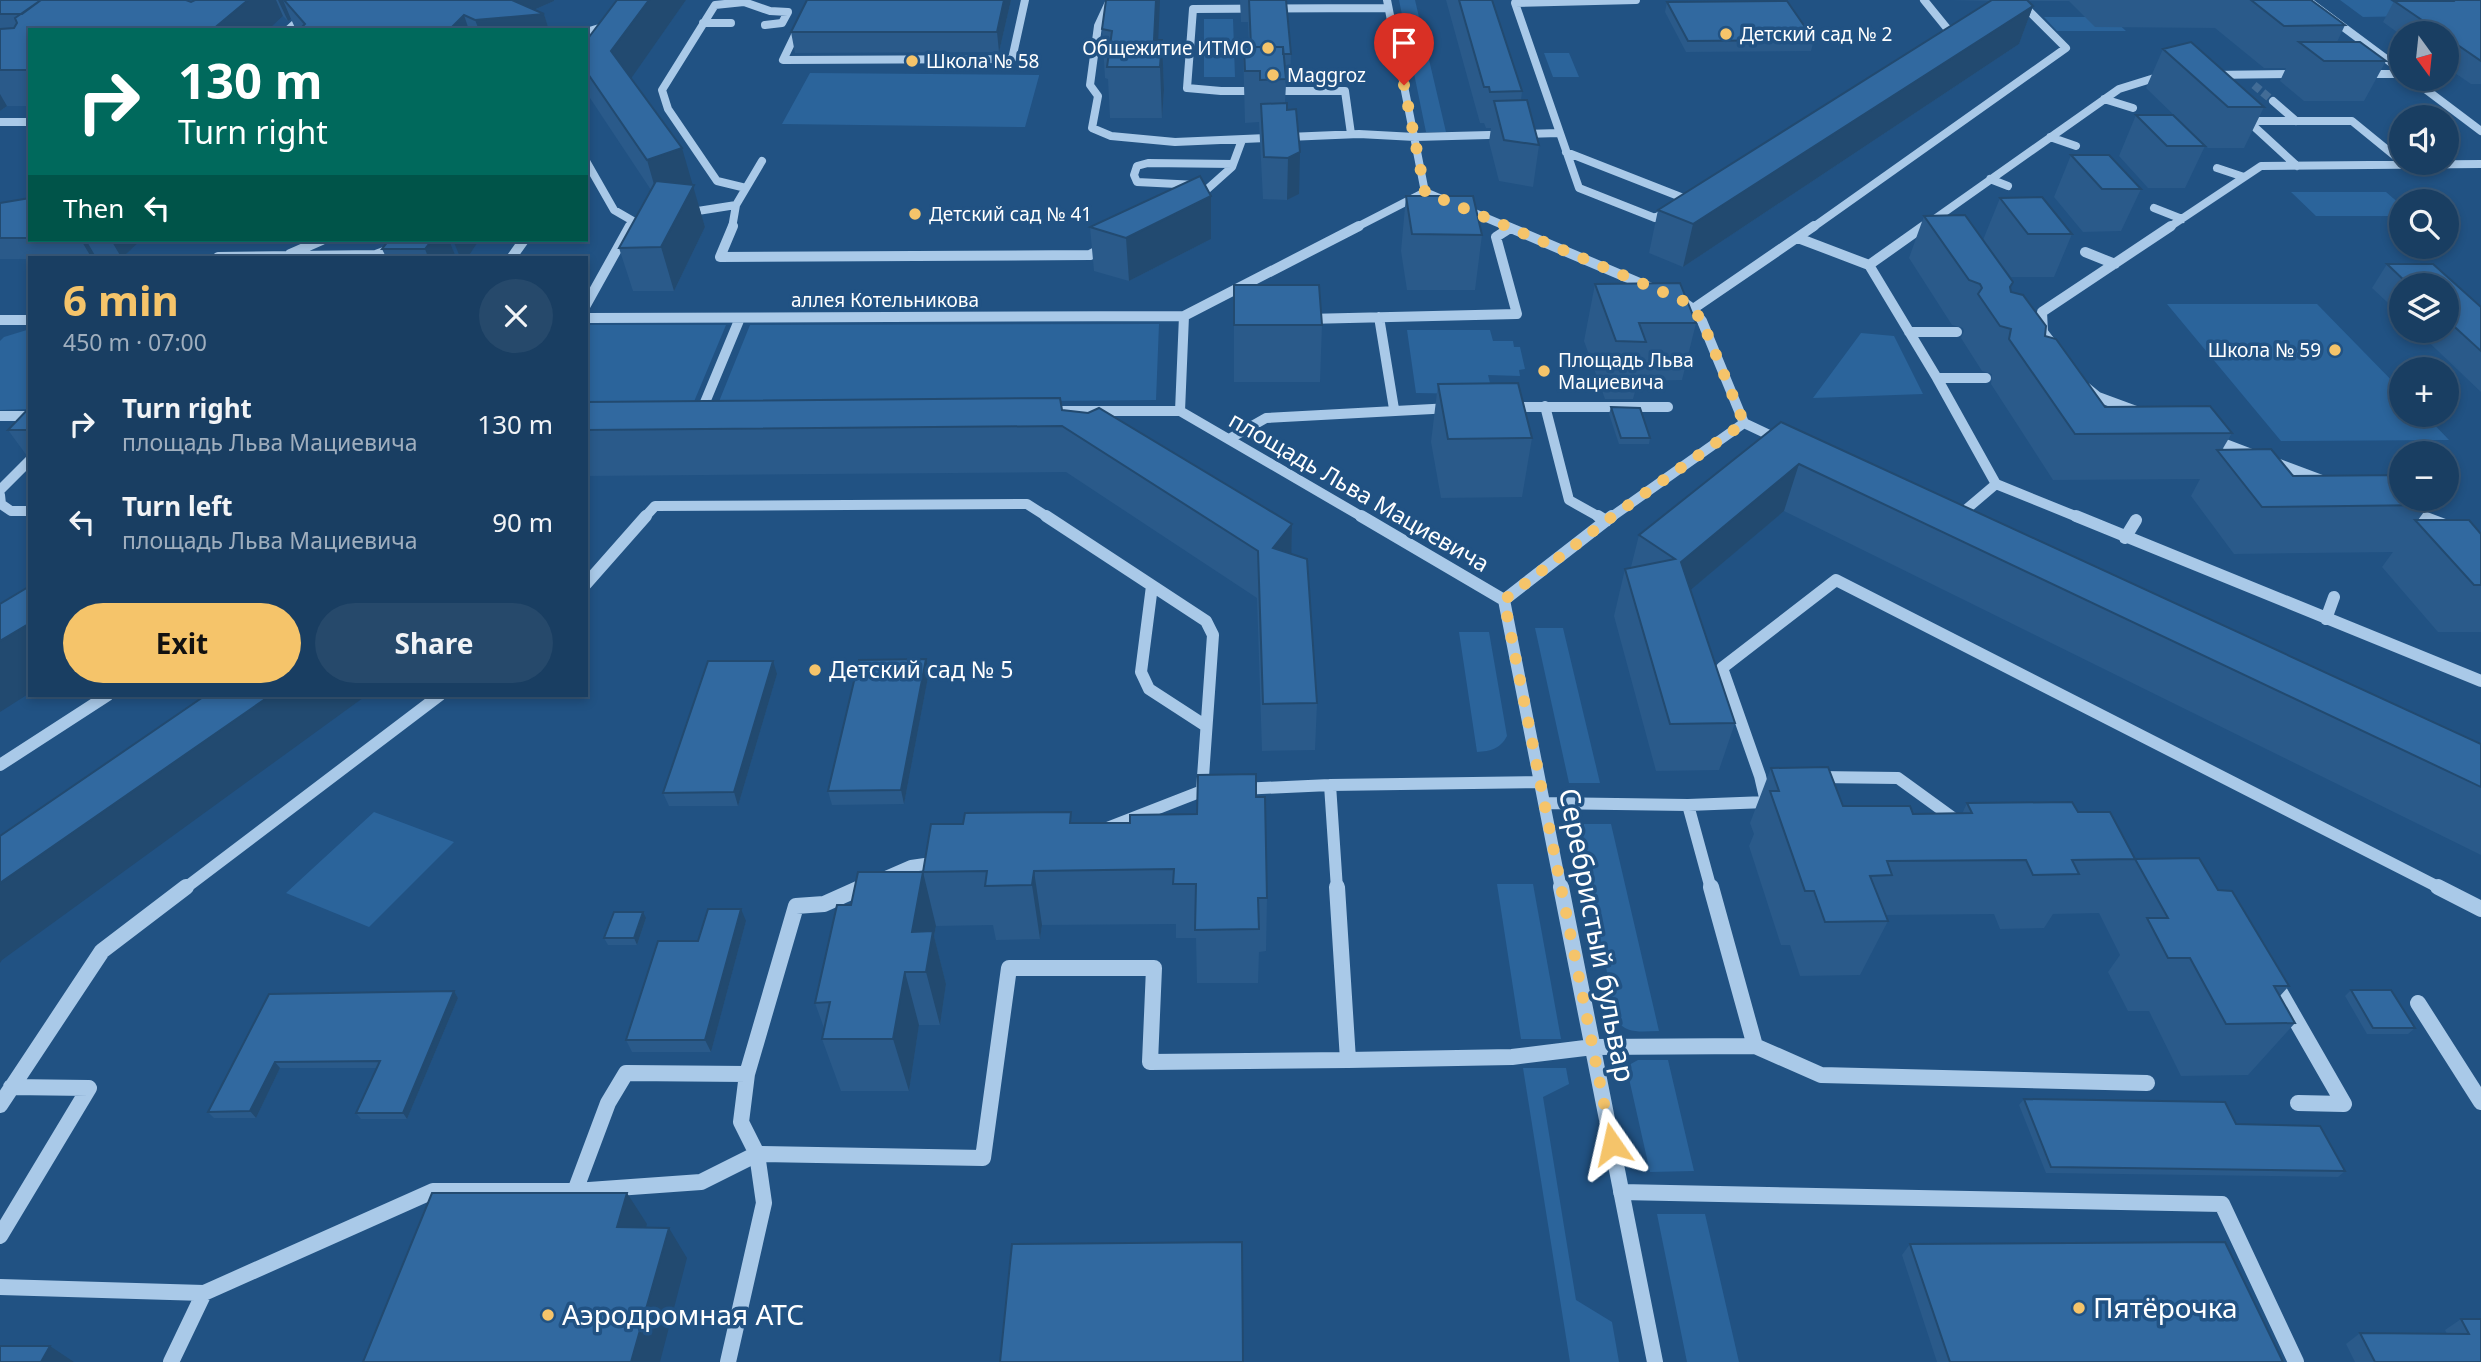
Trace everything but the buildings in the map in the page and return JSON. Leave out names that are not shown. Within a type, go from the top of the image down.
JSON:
[{"type":"street","points":[[290,28],[321,0]]},
{"type":"street","points":[[812,0],[783,60],[1012,59],[1026,0]]},
{"type":"street","points":[[1636,0],[1515,3],[1579,188],[1655,218],[1698,192]]},
{"type":"street","points":[[1924,0],[1950,32],[1941,42]]},
{"type":"street","points":[[2307,0],[2389,63]]},
{"type":"street","points":[[746,188],[716,181],[668,109],[662,90],[715,5],[745,1],[770,10],[788,12],[782,23],[765,24]]},
{"type":"street","points":[[1351,134],[1345,91],[1221,91],[1186,88],[1193,9],[1387,4],[1425,192]]},
{"type":"street","points":[[597,38],[612,17]]},
{"type":"street","points":[[704,23],[731,23]]},
{"type":"street","points":[[588,31],[606,26]]},
{"type":"street","points":[[2346,74],[2389,72]]},
{"type":"street","points":[[2201,75],[2307,74]]},
{"type":"street","points":[[1869,265],[2119,89],[2173,75]]},
{"type":"street","points":[[2242,75],[2254,85]]},
{"type":"street","points":[[2428,91],[2481,131]]},
{"type":"street","points":[[2104,99],[2133,108]]},
{"type":"street","points":[[2273,101],[2296,121]]},
{"type":"street","points":[[2297,166],[2248,121],[2352,121],[2389,151]]},
{"type":"street","points":[[2050,137],[2076,146]]},
{"type":"street","points":[[1189,205],[1215,186],[1233,164],[1241,147],[1241,140]]},
{"type":"street","points":[[1566,152],[1686,199]]},
{"type":"street","points":[[762,161],[736,205],[735,222],[720,257],[1090,255],[1115,242]]},
{"type":"street","points":[[1215,186],[1138,182],[1134,175],[1137,166],[1148,163],[1233,164]]},
{"type":"street","points":[[2059,354],[2038,332],[2042,312],[2261,166],[2389,163]]},
{"type":"street","points":[[2459,164],[2481,164]]},
{"type":"street","points":[[1425,192],[1682,300],[1702,321],[1744,423],[1796,447]]},
{"type":"street","points":[[1047,411],[1180,411],[1184,316],[1425,192]]},
{"type":"street","points":[[671,215],[736,205]]},
{"type":"street","points":[[2154,208],[2182,219]]},
{"type":"street","points":[[633,221],[645,219]]},
{"type":"street","points":[[1926,225],[1936,229]]},
{"type":"street","points":[[1292,314],[1303,319],[1517,314],[1496,237],[1510,228]]},
{"type":"street","points":[[1798,238],[1869,265],[1937,378],[1996,484],[2481,681]]},
{"type":"street","points":[[283,256],[317,242]]},
{"type":"street","points":[[283,256],[376,255],[392,249],[398,242]]},
{"type":"street","points":[[2085,252],[2115,264]]},
{"type":"street","points":[[1238,288],[1249,294]]},
{"type":"street","name":"аллея Котельникова","points":[[588,318],[1184,316]]},
{"type":"street","points":[[1379,317],[1394,409]]},
{"type":"street","points":[[701,412],[740,318]]},
{"type":"street","points":[[3,322],[28,320]]},
{"type":"street","points":[[1909,332],[1957,332]]},
{"type":"street","points":[[2075,377],[2098,397],[2145,415]]},
{"type":"street","points":[[1937,378],[1986,378]]},
{"type":"street","points":[[2110,418],[2120,405]]},
{"type":"street","points":[[1545,406],[1569,500],[1606,521]]},
{"type":"street","points":[[1492,407],[1668,407]]},
{"type":"street","points":[[1229,439],[1266,418],[1394,409],[1462,408]]},
{"type":"street","name":"площадь Льва Мациевича","points":[[1180,411],[1504,600],[1606,521],[1744,423]]},
{"type":"street","points":[[688,412],[715,412]]},
{"type":"street","points":[[0,416],[28,416]]},
{"type":"street","points":[[2206,437],[2343,488]]},
{"type":"street","points":[[28,462],[0,493],[1,504],[12,511],[28,511]]},
{"type":"street","points":[[2285,483],[2292,469]]},
{"type":"street","points":[[1951,522],[1996,484]]},
{"type":"street","points":[[589,580],[655,506],[1027,504],[1206,621],[1213,635],[1202,791]]},
{"type":"street","points":[[2407,511],[2456,529]]},
{"type":"street","points":[[1939,516],[1964,528]]},
{"type":"street","points":[[2125,538],[2136,520]]},
{"type":"street","points":[[1544,803],[1688,805],[1766,802],[1767,776],[1723,668],[1836,580],[2481,909]]},
{"type":"street","points":[[1152,586],[1140,672],[1149,689],[1206,726]]},
{"type":"street","points":[[2326,619],[2334,597]]},
{"type":"street","name":"Серебристый бульвар","points":[[1504,600],[1655,1362]]},
{"type":"street","points":[[0,765],[105,697]]},
{"type":"street","points":[[0,1105],[103,951],[437,697]]},
{"type":"street","points":[[1801,776],[1898,778],[1965,827],[1979,827]]},
{"type":"street","points":[[1087,836],[1202,791],[1331,785],[1540,782]]},
{"type":"street","points":[[1331,785],[1348,1060]]},
{"type":"street","points":[[0,1287],[204,1293],[433,1191],[575,1191],[701,1182],[757,1154],[983,1158],[1009,968],[1154,968],[1150,1062],[1512,1058],[1593,1046],[1755,1046],[1688,805]]},
{"type":"street","points":[[728,1362],[764,1203],[757,1154],[741,1122],[747,1074],[796,906],[824,904],[911,866],[952,860]]},
{"type":"street","points":[[2264,963],[2344,1104],[2298,1104]]},
{"type":"street","points":[[2418,1003],[2481,1102]]},
{"type":"street","points":[[575,1191],[608,1103],[626,1073],[747,1074]]},
{"type":"street","points":[[0,1236],[89,1088],[11,1087]]},
{"type":"street","points":[[1621,1192],[2222,1204],[2296,1362]]},
{"type":"street","points":[[171,1362],[204,1293]]},
{"type":"lane","points":[[1110,0],[1098,26],[1090,85],[1098,96],[1092,128],[1101,135],[1133,141],[1241,140],[1351,134],[1414,137],[1559,133]]},
{"type":"lane","points":[[1693,309],[2066,48],[2018,0]]},
{"type":"lane","points":[[0,122],[28,122]]},
{"type":"lane","points":[[588,164],[614,210],[633,221],[588,301]]},
{"type":"lane","points":[[2217,168],[2244,177]]},
{"type":"lane","points":[[1990,179],[2008,186]]},
{"type":"lane","points":[[2029,307],[2042,312]]},
{"type":"lane","points":[[1755,1046],[1821,1075],[2147,1083]]},
{"type":"shaded area","points":[[1399,0],[1415,0],[1446,132],[1426,132]]},
{"type":"shaded area","points":[[2340,0],[2390,0],[2414,16],[2363,17]]},
{"type":"shaded area","points":[[2044,17],[2111,17],[2126,31],[2057,31]]},
{"type":"shaded area","points":[[1204,19],[1233,19],[1235,77],[1204,77]]},
{"type":"shaded area","points":[[1544,53],[1569,53],[1579,77],[1553,77]]},
{"type":"shaded area","points":[[810,73],[1039,76],[1025,127],[782,124]]},
{"type":"shaded area","points":[[2291,192],[2386,192],[2389,195],[2389,216],[2316,216]]},
{"type":"shaded area","points":[[2167,304],[2317,304],[2389,378],[2389,427],[2437,427],[2449,440],[2281,441]]},
{"type":"shaded area","points":[[1159,324],[1156,400],[718,404],[750,325]]},
{"type":"shaded area","points":[[588,325],[726,325],[693,404],[588,405]]},
{"type":"shaded area","points":[[28,330],[28,409],[0,410],[0,341],[4,337]]},
{"type":"shaded area","points":[[1407,330],[1490,330],[1493,341],[1513,341],[1514,347],[1520,347],[1525,369],[1519,370],[1520,376],[1488,375],[1490,383],[1473,383],[1474,394],[1416,393]]},
{"type":"shaded area","points":[[1861,333],[1894,336],[1923,394],[1813,398]]},
{"type":"shaded area","points":[[1535,628],[1563,628],[1600,783],[1569,783]]},
{"type":"shaded area","points":[[1459,632],[1489,632],[1507,736],[1498,747],[1491,750],[1477,752]]},
{"type":"shaded area","points":[[374,812],[454,842],[369,927],[286,893]]},
{"type":"shaded area","points":[[1576,824],[1611,824],[1659,1031],[1630,1030],[1617,1020]]},
{"type":"shaded area","points":[[1497,884],[1533,884],[1561,1039],[1521,1039]]},
{"type":"shaded area","points":[[1638,1060],[1668,1060],[1694,1171],[1650,1172],[1628,1074],[1629,1065]]},
{"type":"shaded area","points":[[1523,1068],[1566,1068],[1569,1084],[1543,1097],[1576,1300],[1612,1322],[1619,1362],[1570,1362]]},
{"type":"shaded area","points":[[1657,1214],[1705,1214],[1739,1362],[1687,1362]]},
{"type":"tunnel","points":[[2254,85],[2273,101]]},
{"type":"place","name":"Детский сад № 2","points":[[1726,34]]},
{"type":"place","name":"Общежитие ИТМО","points":[[1268,48]]},
{"type":"place","name":"Школа № 58","points":[[912,61]]},
{"type":"place","name":"Maggroz","points":[[1273,75]]},
{"type":"place","name":"Детский сад № 41","points":[[915,214]]},
{"type":"place","name":"Школа № 59","points":[[2335,350]]},
{"type":"place","name":"Площадь Льва Мациевича","points":[[1544,371]]},
{"type":"place","name":"Детский сад № 5","points":[[815,670]]},
{"type":"place","name":"Пятёрочка","points":[[2079,1308]]},
{"type":"place","name":"Аэродромная АТС","points":[[548,1315]]},
{"type":"route","points":[[1404,85],[1425,192],[1682,300],[1702,321],[1744,423],[1606,521],[1504,600],[1612,1144]]}]
